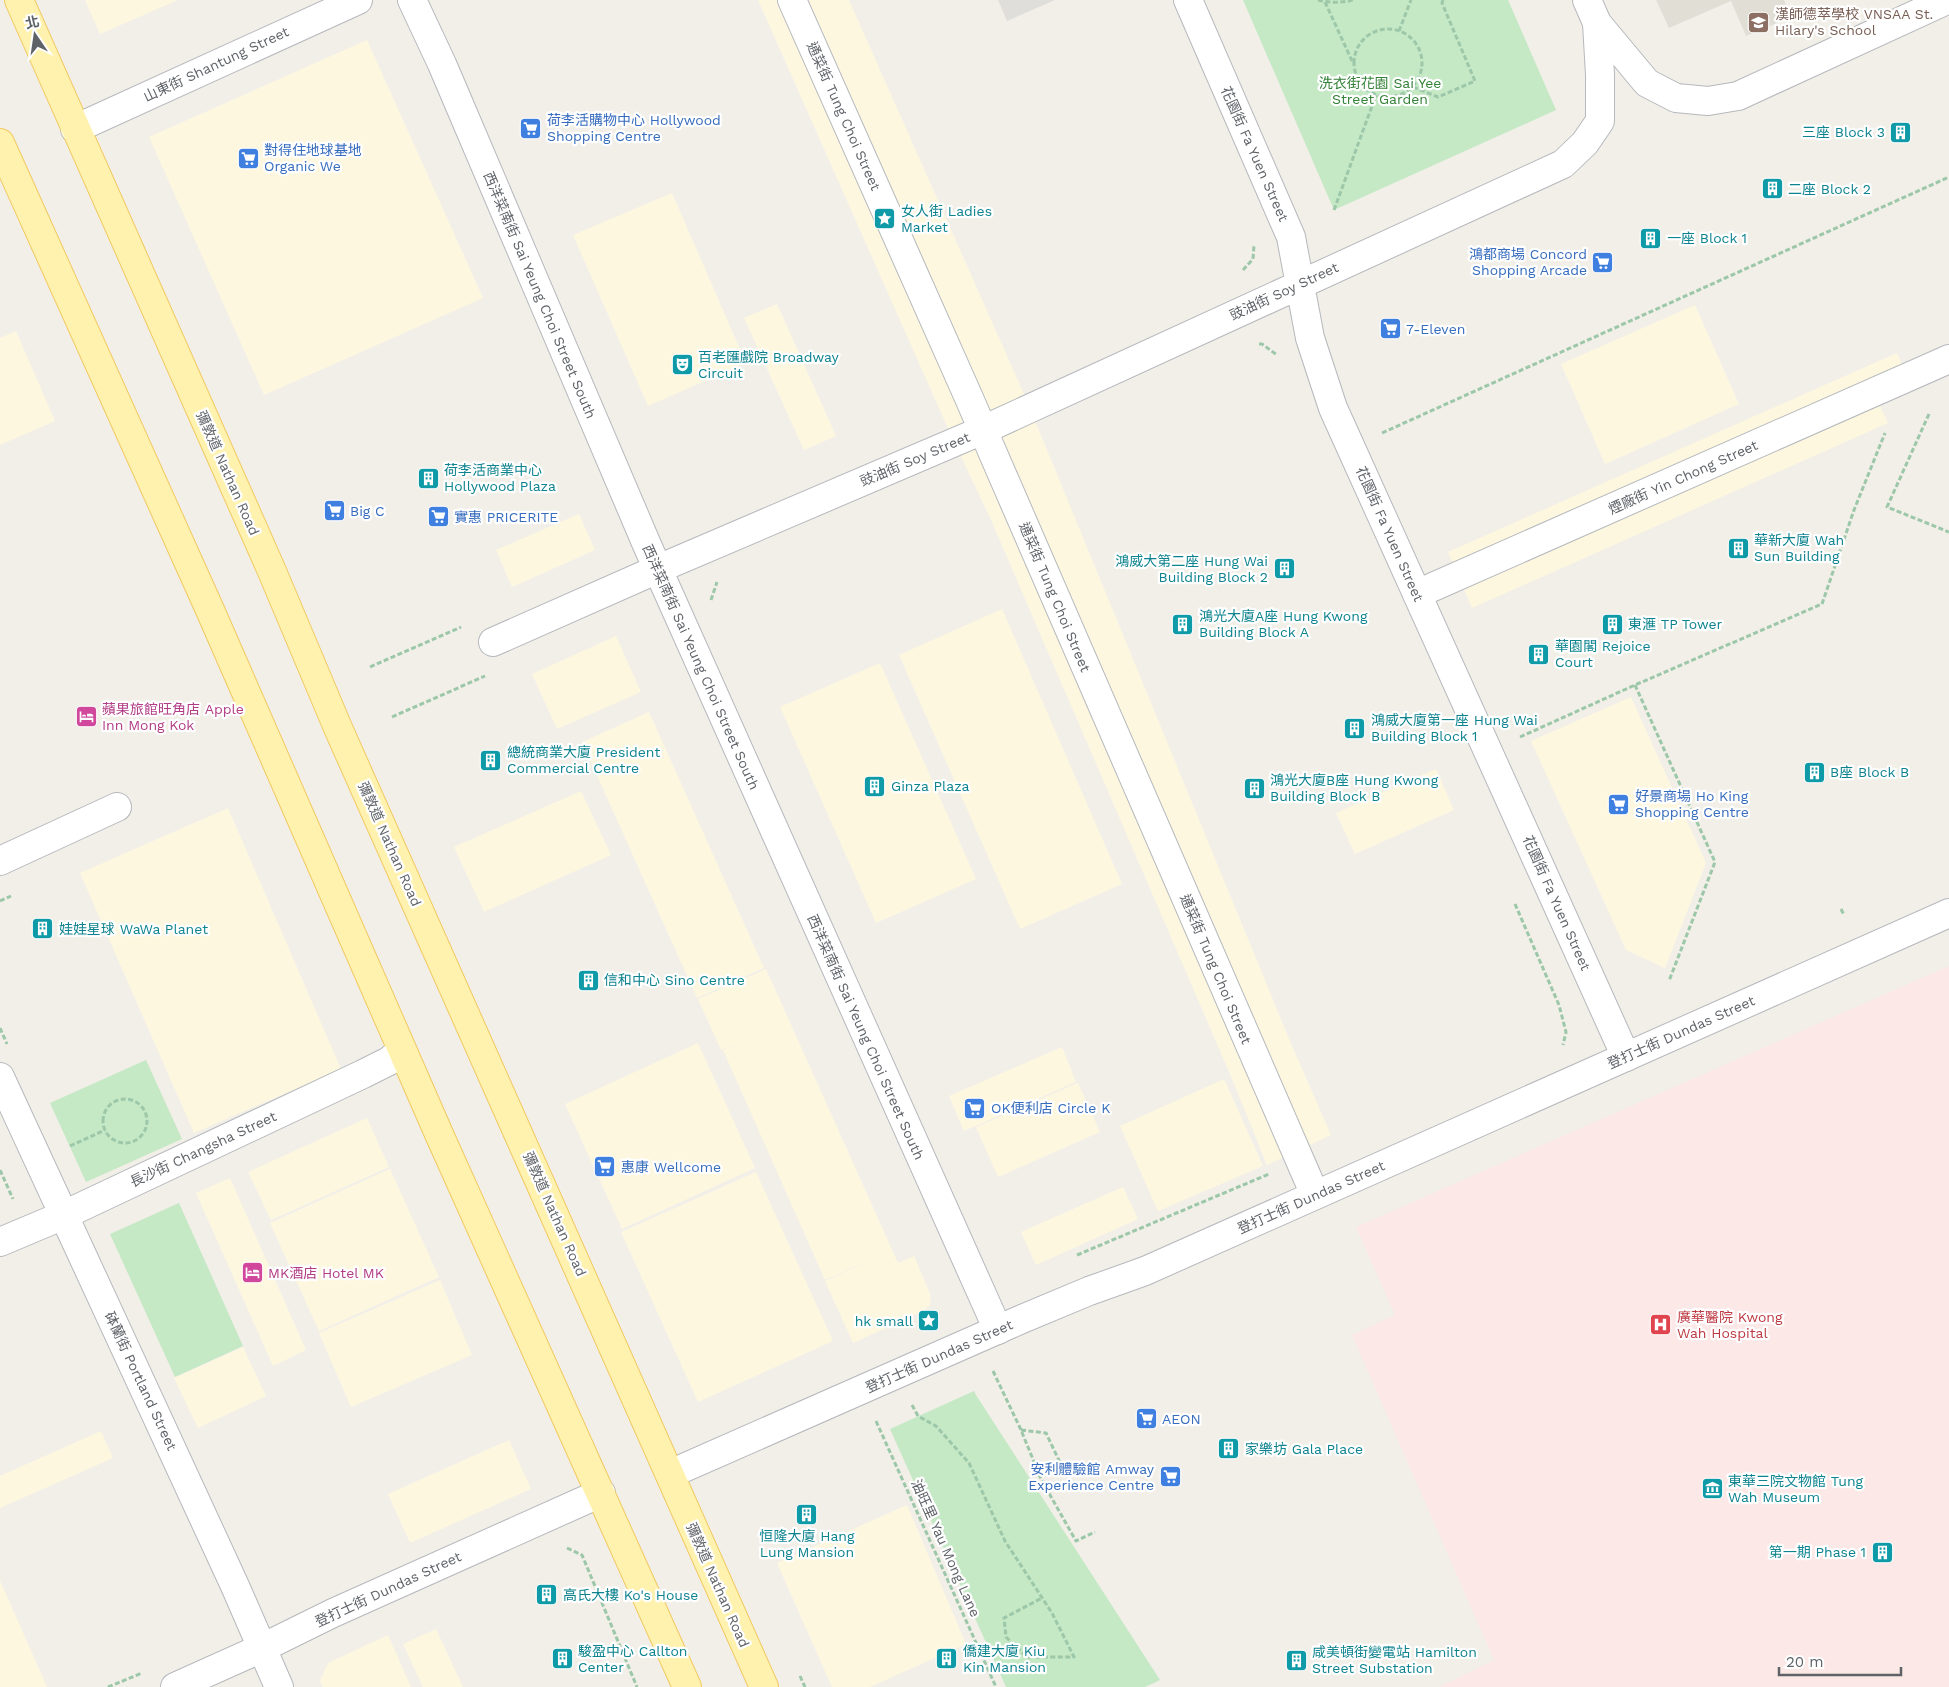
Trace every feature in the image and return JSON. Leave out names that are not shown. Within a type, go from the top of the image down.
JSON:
[{"type":"main road","name":"彌敦道 Nathan Road","points":[[19,0],[275,578],[338,728],[764,1687]]},
{"type":"main road","points":[[0,142],[148,470],[439,1134],[688,1687]]},
{"type":"street","name":"山東街 Shantung Street","points":[[75,129],[358,0]]},
{"type":"street","name":"西洋菜南街 Sai Yeung Choi Street South","points":[[412,0],[442,64],[658,569],[998,1330]]},
{"type":"street","name":"通菜街 Tung Choi Street","points":[[792,0],[983,430],[1315,1195]]},
{"type":"street","name":"花園街 Fa Yuen Street","points":[[1188,0],[1291,237],[1310,338],[1333,408],[1626,1057]]},
{"type":"street","name":"豉油街 Soy Street","points":[[1592,11],[1647,83],[1676,98],[1708,101],[1738,96],[1947,0]]},
{"type":"street","name":"豉油街 Soy Street","points":[[493,642],[983,430],[1563,164],[1585,143],[1600,121],[1600,75],[1592,11]]},
{"type":"street","points":[[0,176],[22,193]]},
{"type":"street","name":"煙廠街 Yin Chong Street","points":[[1417,594],[1949,359]]},
{"type":"street","points":[[0,861],[117,807]]},
{"type":"street","name":"登打士街 Dundas Street","points":[[670,1474],[1089,1291],[1145,1271],[1949,913]]},
{"type":"street","name":"長沙街 Changsha Street","points":[[0,1242],[64,1215],[363,1074],[389,1061],[402,1050]]},
{"type":"street","name":"砵蘭街 Portland Street","points":[[0,1077],[227,1568],[279,1687]]},
{"type":"street","name":"登打士街 Dundas Street","points":[[176,1687],[333,1613],[601,1493]]},
{"type":"path","points":[[1318,0],[1325,2],[1353,0]]},
{"type":"path","points":[[1399,31],[1410,0]]},
{"type":"path","points":[[1413,87],[1438,97],[1475,81],[1442,3],[1443,0]]},
{"type":"path","points":[[1325,2],[1353,64],[1356,78],[1364,88],[1376,95],[1389,98],[1402,95],[1413,87],[1420,75],[1422,62],[1420,49],[1412,38],[1399,31],[1387,29],[1374,32],[1363,40],[1355,51],[1353,64]]},
{"type":"path","points":[[1334,210],[1376,95]]},
{"type":"path","points":[[1382,433],[1949,177]]},
{"type":"path","points":[[1235,274],[1244,270],[1253,259],[1252,239]]},
{"type":"path","points":[[1255,345],[1262,344],[1278,355]]},
{"type":"path","points":[[1929,414],[1887,507],[1949,532]]},
{"type":"path","points":[[1518,738],[1822,604],[1854,510],[1885,433]]},
{"type":"path","points":[[709,609],[717,581]]},
{"type":"path","points":[[370,667],[465,625]]},
{"type":"path","points":[[392,717],[487,676]]},
{"type":"path","points":[[1635,685],[1715,862],[1669,981]]},
{"type":"path","points":[[1511,895],[1559,1005],[1566,1032],[1562,1051]]},
{"type":"path","points":[[1841,909],[1844,915]]},
{"type":"path","points":[[0,1028],[8,1046]]},
{"type":"path","points":[[128,1099],[138,1103],[145,1112],[147,1123],[143,1134],[134,1141],[123,1143],[113,1139],[105,1130],[103,1119],[107,1108],[116,1101],[128,1099]]},
{"type":"path","points":[[69,1146],[105,1130]]},
{"type":"path","points":[[1070,1258],[1300,1161]]},
{"type":"path","points":[[0,1170],[13,1199],[11,1206]]},
{"type":"path","points":[[993,1371],[1041,1479],[1076,1541],[1095,1532]]},
{"type":"path","points":[[911,1402],[918,1416],[936,1426],[969,1463],[1006,1541],[1042,1598],[1074,1657],[1027,1657],[1006,1638],[1004,1618],[1042,1598]]},
{"type":"path","name":"油旺里 Yau Mong Lane","points":[[875,1419],[996,1687]]},
{"type":"path","points":[[1020,1430],[1046,1433],[1063,1470]]},
{"type":"path","points":[[558,1552],[567,1548],[582,1555],[637,1687]]},
{"type":"path","points":[[108,1687],[144,1672]]},
{"type":"shaded area","points":[[85,0],[178,0],[100,34]]},
{"type":"shaded area","name":"女人街 Ladies Market","points":[[758,0],[849,0],[1024,394],[1292,1046],[1331,1135],[1267,1165],[1230,1074],[991,520],[950,433]]},
{"type":"shaded area","points":[[998,0],[1055,0],[1007,21]]},
{"type":"shaded area","name":"漢師德萃學校 VNSAA St. Hilary's School","points":[[1656,0],[1784,0],[1791,17],[1746,36],[1731,1],[1669,28]]},
{"type":"shaded area","points":[[367,40],[483,298],[264,395],[149,137]]},
{"type":"shaded area","points":[[672,193],[746,363],[648,406],[573,235]]},
{"type":"shaded area","points":[[777,304],[836,436],[804,450],[744,318]]},
{"type":"shaded area","points":[[1695,305],[1739,404],[1605,464],[1561,364]]},
{"type":"shaded area","points":[[16,331],[55,421],[0,445],[0,338]]},
{"type":"shaded area","points":[[1897,353],[1904,370],[1874,393],[1888,423],[1472,608],[1448,552]]},
{"type":"shaded area","points":[[579,514],[595,550],[512,587],[496,550]]},
{"type":"shaded area","points":[[1002,609],[1122,884],[1020,929],[899,655]]},
{"type":"shaded area","points":[[616,636],[641,692],[557,729],[532,674]]},
{"type":"shaded area","name":"Ginza Plaza","points":[[880,663],[976,879],[876,923],[780,707]]},
{"type":"shaded area","points":[[1631,697],[1706,863],[1665,968],[1626,950],[1531,741]]},
{"type":"shaded area","points":[[649,712],[764,968],[697,998],[582,742]]},
{"type":"shaded area","points":[[1436,769],[1454,810],[1355,854],[1336,813]]},
{"type":"shaded area","points":[[581,791],[611,855],[484,912],[454,847]]},
{"type":"shaded area","points":[[228,808],[341,1069],[194,1133],[80,873]]},
{"type":"shaded area","name":"廣華醫院 Kwong Wah Hospital","points":[[1949,966],[1949,1687],[1439,1687],[1494,1660],[1352,1335],[1395,1315],[1356,1227]]},
{"type":"shaded area","points":[[766,969],[898,1263],[914,1256],[931,1296],[930,1305],[923,1311],[853,1343],[825,1281],[884,1254],[825,1280],[723,1050],[742,1041],[721,1050],[698,999]]},
{"type":"shaded area","points":[[698,1043],[755,1168],[622,1229],[565,1104]]},
{"type":"shaded area","points":[[1062,1047],[1076,1082],[964,1131],[949,1096]]},
{"type":"shaded area","points":[[1224,1079],[1263,1166],[1158,1211],[1120,1126]]},
{"type":"shaded area","points":[[1078,1083],[1100,1132],[998,1177],[976,1127]]},
{"type":"shaded area","points":[[367,1118],[389,1167],[271,1220],[248,1172]]},
{"type":"shaded area","points":[[390,1169],[439,1277],[319,1331],[270,1223]]},
{"type":"shaded area","points":[[756,1172],[833,1341],[698,1402],[621,1232]]},
{"type":"shaded area","name":"MK酒店 Hotel MK","points":[[230,1178],[306,1350],[273,1366],[196,1193]]},
{"type":"shaded area","points":[[1123,1187],[1138,1219],[1036,1265],[1021,1232]]},
{"type":"shaded area","points":[[440,1280],[472,1355],[351,1407],[319,1333]]},
{"type":"shaded area","points":[[243,1347],[266,1396],[198,1428],[174,1378]]},
{"type":"shaded area","points":[[101,1431],[113,1458],[0,1508],[0,1476]]},
{"type":"shaded area","points":[[509,1440],[531,1489],[410,1543],[388,1494]]},
{"type":"shaded area","points":[[907,1505],[966,1644],[870,1687],[832,1687],[777,1563]]},
{"type":"shaded area","points":[[0,1581],[6,1594],[47,1687],[0,1687]]},
{"type":"shaded area","points":[[436,1629],[463,1687],[423,1687],[403,1644]]},
{"type":"shaded area","points":[[388,1635],[411,1687],[323,1687],[320,1681],[328,1663]]},
{"type":"green space","name":"洗衣街花園 Sai Yee Street Garden","points":[[1243,0],[1508,0],[1556,110],[1334,210]]},
{"type":"green space","points":[[146,1060],[182,1139],[86,1182],[50,1103]]},
{"type":"green space","points":[[179,1203],[243,1346],[175,1377],[110,1234]]},
{"type":"green space","points":[[974,1391],[1160,1680],[1145,1687],[1006,1687],[890,1429]]},
{"type":"place","name":"漢師德萃學校 VNSAA St. Hilary's School","points":[[1759,22]]},
{"type":"place","name":"荷李活購物中心 Hollywood Shopping Centre","points":[[531,128]]},
{"type":"place","name":"三座 Block 3","points":[[1901,132]]},
{"type":"place","name":"對得住地球基地 Organic We","points":[[248,158]]},
{"type":"place","name":"二座 Block 2","points":[[1772,189]]},
{"type":"place","name":"女人街 Ladies Market","points":[[885,219]]},
{"type":"place","name":"一座 Block 1","points":[[1651,238]]},
{"type":"place","name":"鴻都商場 Concord Shopping Arcade","points":[[1603,262]]},
{"type":"place","name":"7-Eleven","points":[[1390,329]]},
{"type":"place","name":"百老匯戲院 Broadway Circuit","points":[[682,365]]},
{"type":"place","name":"荷李活商業中心 Hollywood Plaza","points":[[428,478]]},
{"type":"place","name":"Big C","points":[[334,511]]},
{"type":"place","name":"實惠 PRICERITE","points":[[438,517]]},
{"type":"place","name":"華新大廈 Wah Sun Building","points":[[1738,548]]},
{"type":"place","name":"鴻威大第二座 Hung Wai Building Block 2","points":[[1284,569]]},
{"type":"place","name":"鴻光大廈A座 Hung Kwong Building Block A","points":[[1183,624]]},
{"type":"place","name":"東滙 TP Tower","points":[[1612,624]]},
{"type":"place","name":"華園閣 Rejoice Court","points":[[1539,654]]},
{"type":"place","name":"蘋果旅館旺角店 Apple Inn Mong Kok","points":[[86,717]]},
{"type":"place","name":"鴻威大廈第一座 Hung Wai Building Block 1","points":[[1355,728]]},
{"type":"place","name":"總統商業大廈 President Commercial Centre","points":[[491,760]]},
{"type":"place","name":"B座 Block B","points":[[1814,772]]},
{"type":"place","name":"Ginza Plaza","points":[[875,786]]},
{"type":"place","name":"鴻光大廈B座 Hung Kwong Building Block B","points":[[1254,788]]},
{"type":"place","name":"好景商場 Ho King Shopping Centre","points":[[1619,804]]},
{"type":"place","name":"娃娃星球 WaWa Planet","points":[[43,929]]},
{"type":"place","name":"信和中心 Sino Centre","points":[[588,980]]},
{"type":"place","name":"OK便利店 Circle K","points":[[975,1108]]},
{"type":"place","name":"惠康 Wellcome","points":[[605,1167]]},
{"type":"place","name":"MK酒店 Hotel MK","points":[[252,1273]]},
{"type":"place","name":"hk small","points":[[929,1321]]},
{"type":"place","name":"廣華醫院 Kwong Wah Hospital","points":[[1661,1325]]},
{"type":"place","name":"AEON","points":[[1146,1419]]},
{"type":"place","name":"家樂坊 Gala Place","points":[[1229,1449]]},
{"type":"place","name":"安利體驗館 Amway Experience Centre","points":[[1170,1477]]},
{"type":"place","name":"東華三院文物館 Tung Wah Museum","points":[[1712,1489]]},
{"type":"place","name":"恒隆大廈 Hang Lung Mansion","points":[[807,1514]]},
{"type":"place","name":"第一期 Phase 1","points":[[1882,1552]]},
{"type":"place","name":"高氏大樓 Ko's House","points":[[547,1595]]},
{"type":"place","name":"駿盈中心 Callton Center","points":[[562,1659]]},
{"type":"place","name":"僑建大廈 Kiu Kin Mansion","points":[[947,1659]]},
{"type":"place","name":"咸美頓街變電站 Hamilton Street Substation","points":[[1296,1660]]}]
